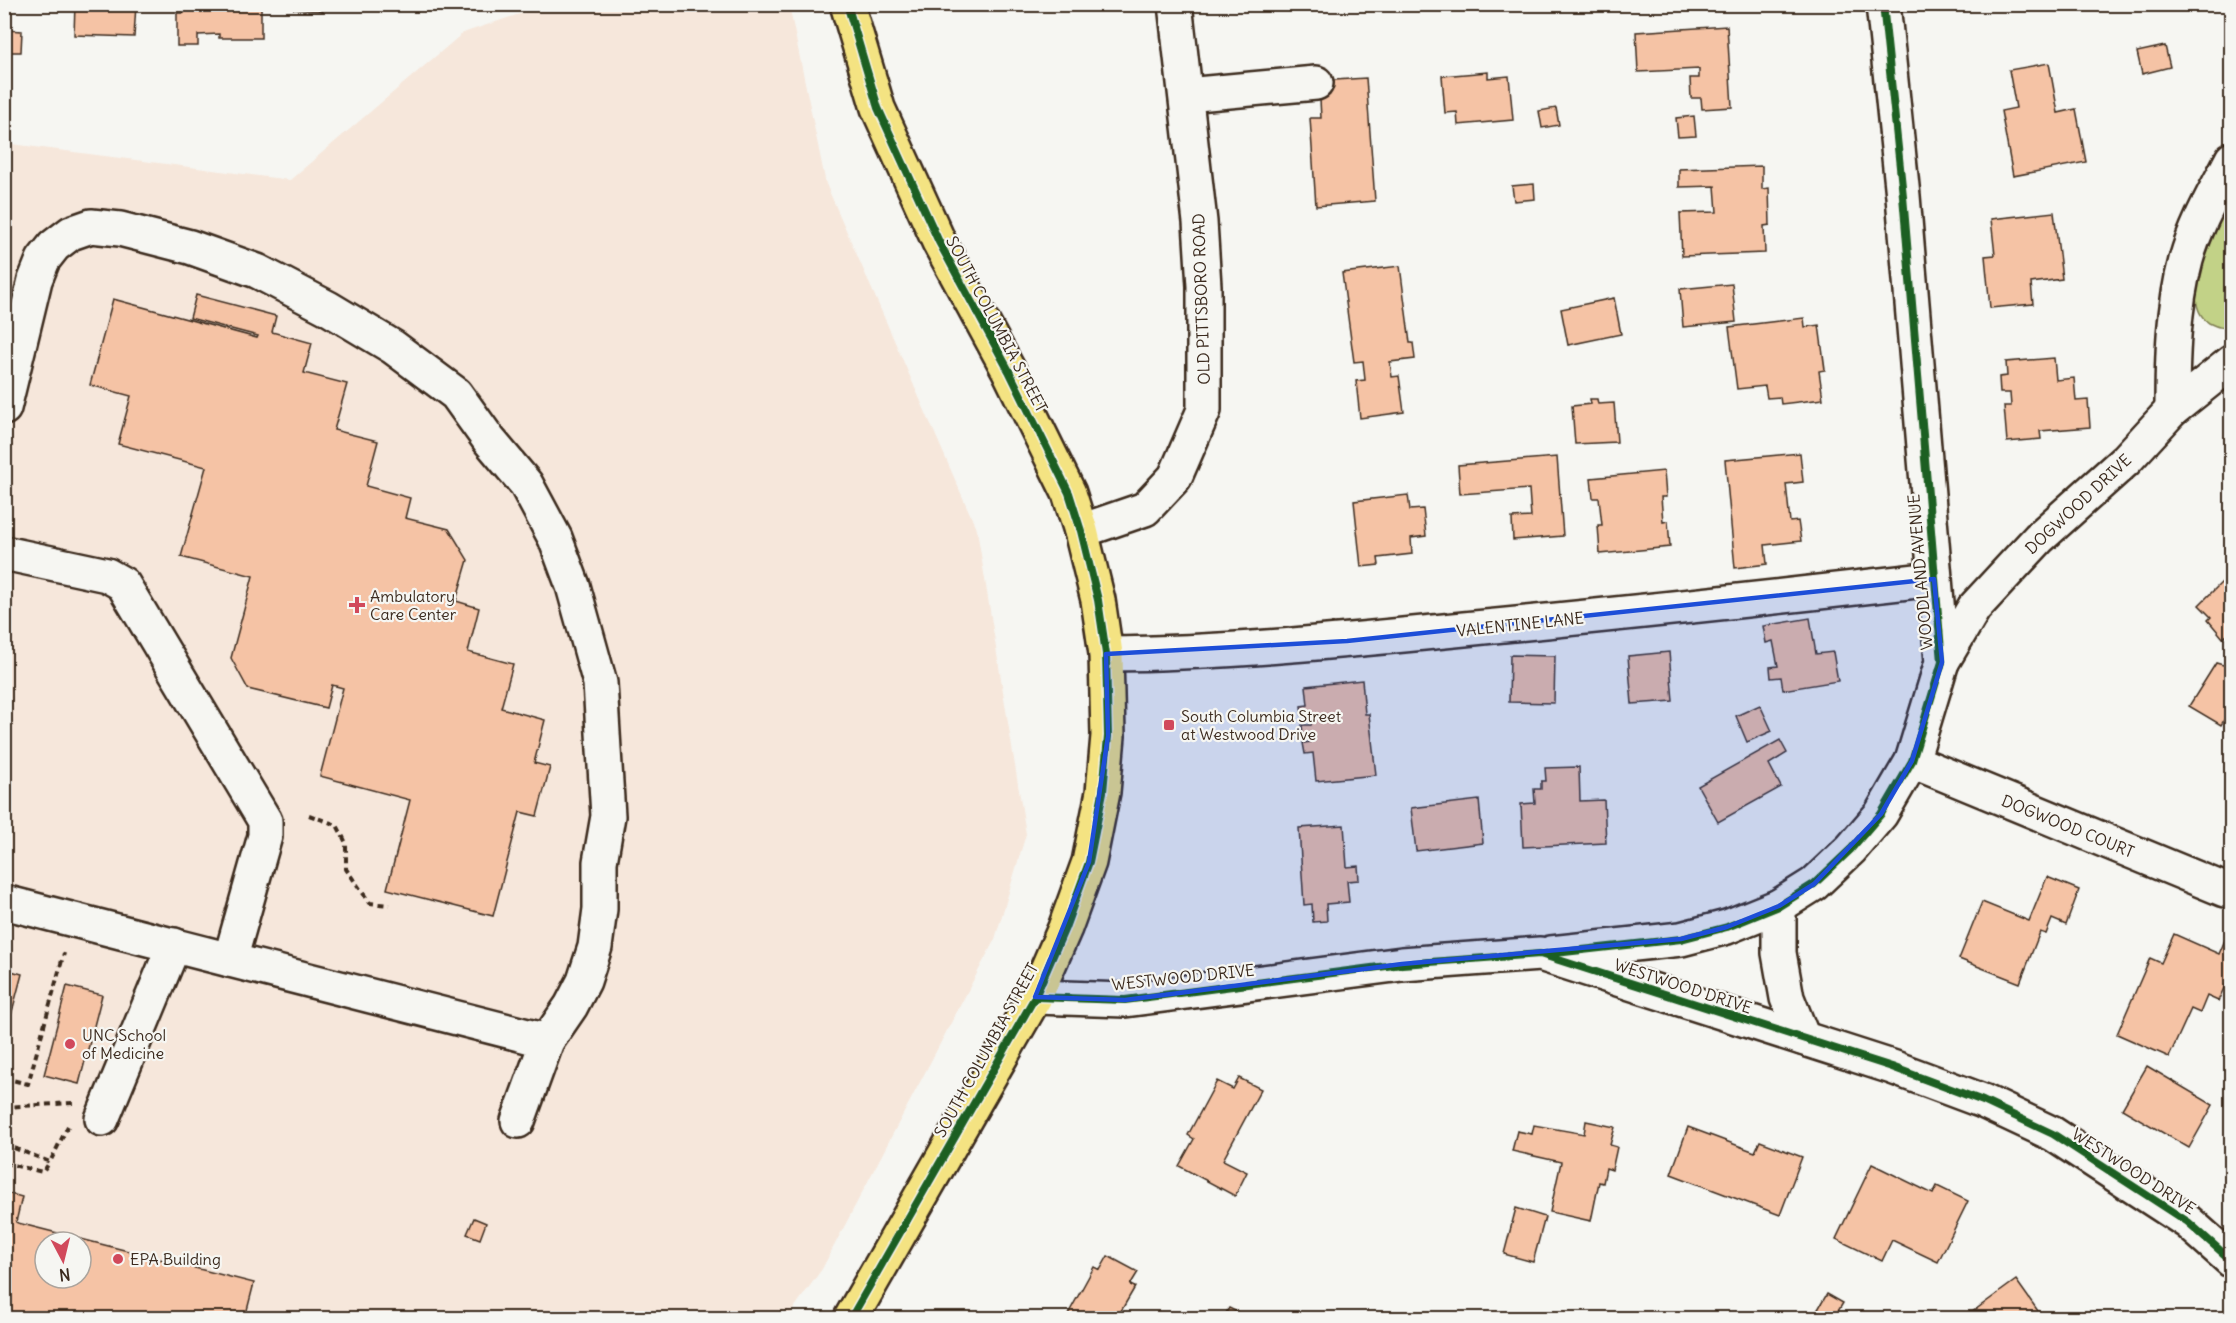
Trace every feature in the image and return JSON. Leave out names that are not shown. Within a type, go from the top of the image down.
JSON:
[{"type":"main road","name":"SOUTH COLUMBIA STREET","points":[[847,4],[878,108],[939,242],[1009,371],[1069,493],[1098,600],[1106,654],[1108,736],[1103,792],[1089,862],[1065,928],[1035,997],[851,1318]]},
{"type":"street","name":"OLD PITTSBORO ROAD","points":[[1080,531],[1145,509],[1175,477],[1204,410],[1202,254],[1175,4]]},
{"type":"street","name":"WOODLAND AVENUE","points":[[1540,954],[1680,939],[1727,927],[1779,906],[1814,884],[1851,849],[1881,814],[1912,761],[1942,662],[1903,196],[1883,4]]},
{"type":"street","points":[[1186,95],[1316,83]]},
{"type":"street","points":[[2172,410],[2172,348],[2178,298],[2187,259],[2201,221],[2232,159]]},
{"type":"street","points":[[4,408],[35,280],[43,260],[54,246],[70,233],[91,226],[120,229],[189,247],[257,271],[327,308],[393,347],[456,394],[489,440],[526,484],[555,538],[573,586],[600,683],[608,816],[600,862],[600,909],[595,947],[584,981],[571,1006],[547,1041],[518,1121]]},
{"type":"street","name":"DOGWOOD DRIVE","points":[[1942,662],[1974,608],[2039,538],[2126,460],[2172,410],[2232,362]]},
{"type":"street","points":[[4,554],[108,575],[123,584],[265,821],[266,836],[231,960]]},
{"type":"street","name":"VALENTINE LANE","points":[[1106,654],[1162,653],[1347,641],[1650,611],[1934,579]]},
{"type":"street","name":"DOGWOOD COURT","points":[[1912,761],[2225,890]]},
{"type":"street","points":[[4,902],[547,1041]]},
{"type":"street","points":[[1779,906],[1779,953],[1787,998],[1803,1038]]},
{"type":"street","points":[[92,1111],[174,945]]},
{"type":"street","name":"WESTWOOD DRIVE","points":[[1035,997],[1125,999],[1402,964],[1540,954],[1892,1067],[1983,1101],[2053,1134],[2188,1222],[2231,1259]]},
{"type":"path","points":[[309,815],[337,825],[346,843],[346,869],[370,903],[389,905]]},
{"type":"path","points":[[4,1078],[28,1084],[63,953]]},
{"type":"path","points":[[4,1107],[92,1111]]},
{"type":"path","points":[[4,1164],[44,1172],[92,1111]]},
{"type":"path","points":[[4,1144],[50,1162]]},
{"type":"highlighted area","points":[[1934,579],[1942,662],[1912,761],[1881,814],[1814,884],[1779,906],[1727,927],[1681,939],[1402,964],[1125,1000],[1035,997],[1089,862],[1108,736],[1106,654],[1347,641]]},
{"type":"shaded area","points":[[546,5],[789,5],[826,184],[977,530],[1026,834],[995,939],[822,1269],[787,1318],[5,1318],[4,143],[290,180],[463,33]]},
{"type":"green space","points":[[2231,192],[2231,326],[2223,327],[2209,323],[2199,312],[2196,297],[2197,279],[2202,260]]},
{"type":"building","points":[[75,4],[136,4],[134,37],[74,35]]},
{"type":"building","points":[[175,4],[257,4],[257,8],[261,8],[261,38],[219,38],[219,34],[198,35],[198,46],[177,46],[177,13],[184,13],[184,10],[175,9]]},
{"type":"building","points":[[294,4],[323,4],[323,11],[294,9]]},
{"type":"building","points":[[1727,26],[1732,107],[1702,109],[1701,98],[1691,98],[1690,78],[1699,78],[1699,69],[1638,72],[1636,32]]},
{"type":"building","points":[[6,30],[22,31],[21,52],[5,52]]},
{"type":"building","points":[[2165,46],[2170,67],[2142,74],[2137,52]]},
{"type":"building","points":[[2049,63],[2058,113],[2076,109],[2086,162],[2013,176],[2001,111],[2016,108],[2009,70]]},
{"type":"building","points":[[1488,72],[1488,78],[1509,76],[1513,120],[1458,125],[1457,112],[1445,113],[1442,76]]},
{"type":"building","points":[[1366,78],[1375,201],[1316,206],[1310,118],[1321,118],[1319,81]]},
{"type":"building","points":[[1556,108],[1559,125],[1542,128],[1539,111]]},
{"type":"building","points":[[1694,116],[1696,136],[1678,137],[1676,118]]},
{"type":"building","points":[[1762,166],[1762,189],[1769,188],[1770,225],[1764,226],[1765,253],[1682,256],[1680,213],[1717,212],[1715,186],[1679,187],[1679,169]]},
{"type":"building","points":[[1534,184],[1535,199],[1514,201],[1512,186]]},
{"type":"building","points":[[2054,212],[2062,279],[2031,283],[2033,304],[1990,308],[1985,256],[1995,255],[1991,219]]},
{"type":"building","points":[[1400,266],[1410,343],[1413,343],[1415,359],[1390,362],[1392,377],[1399,376],[1404,412],[1360,418],[1356,381],[1365,380],[1363,361],[1354,362],[1342,273]]},
{"type":"building","points":[[1732,284],[1736,322],[1683,327],[1680,289]]},
{"type":"building","name":"Ambulatory Care Center","points":[[196,295],[276,316],[272,332],[312,343],[304,373],[347,384],[334,430],[378,441],[366,486],[410,498],[405,518],[449,529],[468,560],[456,601],[479,608],[468,652],[513,664],[501,708],[545,720],[534,763],[550,767],[537,816],[520,812],[493,916],[387,889],[410,800],[320,776],[343,688],[332,685],[326,708],[248,689],[231,658],[253,576],[181,557],[206,467],[118,444],[131,396],[90,385],[113,299],[257,338],[258,336],[190,318]]},
{"type":"building","points":[[1614,298],[1621,334],[1568,345],[1561,309]]},
{"type":"building","points":[[1804,318],[1805,327],[1819,325],[1825,370],[1819,371],[1823,399],[1781,404],[1780,397],[1767,398],[1765,386],[1737,389],[1729,327]]},
{"type":"building","points":[[2054,358],[2056,380],[2074,378],[2076,401],[2088,400],[2090,427],[2040,431],[2041,439],[2007,442],[2004,406],[2011,406],[2010,393],[2000,393],[1999,377],[2007,376],[2006,362]]},
{"type":"building","points":[[1590,399],[1597,399],[1598,404],[1614,403],[1617,442],[1575,444],[1572,406],[1591,404]]},
{"type":"building","points":[[1800,453],[1803,482],[1786,484],[1790,522],[1798,521],[1801,541],[1765,545],[1767,564],[1735,568],[1725,460]]},
{"type":"building","points":[[1557,457],[1563,536],[1513,540],[1512,518],[1531,517],[1529,489],[1460,494],[1458,465]]},
{"type":"building","points":[[1664,471],[1666,497],[1661,497],[1663,522],[1668,521],[1670,547],[1600,554],[1598,525],[1602,525],[1599,498],[1593,498],[1591,478]]},
{"type":"building","points":[[1408,495],[1410,510],[1423,509],[1426,536],[1411,538],[1412,554],[1378,558],[1379,565],[1361,567],[1354,501]]},
{"type":"building","points":[[2227,577],[2232,582],[2232,641],[2227,635],[2223,638],[2208,620],[2211,617],[2199,605]]},
{"type":"building","points":[[1810,618],[1816,654],[1833,652],[1838,681],[1783,690],[1781,677],[1771,678],[1770,667],[1778,666],[1773,641],[1766,643],[1763,626]]},
{"type":"building","points":[[1669,652],[1673,701],[1632,704],[1628,656]]},
{"type":"building","points":[[1510,655],[1555,656],[1554,703],[1509,702]]},
{"type":"building","points":[[2232,658],[2232,708],[2221,725],[2189,706],[2216,663],[2223,665]]},
{"type":"building","points":[[1362,680],[1365,714],[1369,714],[1376,775],[1316,781],[1313,753],[1305,754],[1303,743],[1311,742],[1310,733],[1303,734],[1302,725],[1311,725],[1309,714],[1302,715],[1301,706],[1308,705],[1306,686]]},
{"type":"building","points":[[1760,705],[1772,731],[1747,742],[1736,716]]},
{"type":"building","points":[[1780,740],[1787,753],[1769,764],[1781,787],[1718,822],[1698,786]]},
{"type":"building","points":[[1579,767],[1580,801],[1604,800],[1606,843],[1523,847],[1521,804],[1535,803],[1534,789],[1541,789],[1541,781],[1546,781],[1545,768]]},
{"type":"building","points":[[1479,800],[1483,843],[1416,851],[1411,808]]},
{"type":"building","points":[[1344,825],[1347,867],[1358,866],[1359,880],[1347,881],[1349,902],[1326,904],[1327,921],[1313,922],[1312,904],[1304,905],[1299,828]]},
{"type":"building","points":[[2047,877],[2079,890],[2066,925],[2052,919],[2046,934],[2040,932],[2020,983],[1959,959],[1982,902],[2029,921]]},
{"type":"building","points":[[2231,926],[2232,971],[2218,1001],[2207,996],[2200,1013],[2191,1009],[2169,1057],[2117,1034],[2150,958],[2161,963],[2174,934],[2219,954]]},
{"type":"building","points":[[4,969],[22,974],[4,1042]]},
{"type":"building","name":"UNC School of Medicine","points":[[67,986],[102,995],[79,1084],[44,1075]]},
{"type":"building","points":[[2147,1066],[2213,1105],[2189,1148],[2122,1109]]},
{"type":"building","points":[[1239,1078],[1261,1089],[1223,1160],[1247,1172],[1235,1196],[1179,1166],[1194,1139],[1188,1135],[1217,1081],[1233,1089]]},
{"type":"building","points":[[1586,1121],[1615,1127],[1610,1145],[1617,1147],[1612,1170],[1606,1168],[1603,1183],[1599,1182],[1591,1221],[1550,1212],[1561,1162],[1512,1151],[1517,1131],[1532,1134],[1534,1125],[1584,1134]]},
{"type":"building","points":[[1688,1127],[1755,1152],[1760,1141],[1802,1157],[1780,1215],[1671,1174]]},
{"type":"building","points":[[1872,1164],[1933,1194],[1937,1186],[1968,1201],[1938,1262],[1892,1240],[1882,1261],[1836,1239]]},
{"type":"building","name":"EPA Building","points":[[4,1192],[22,1197],[16,1222],[46,1230],[33,1230],[33,1290],[93,1290],[93,1242],[254,1283],[245,1318],[4,1318]]},
{"type":"building","points":[[1516,1208],[1545,1217],[1533,1262],[1504,1254]]},
{"type":"building","points":[[474,1218],[486,1223],[480,1239],[467,1234]]},
{"type":"building","points":[[1108,1256],[1138,1272],[1130,1285],[1135,1287],[1117,1318],[1066,1318],[1094,1267],[1100,1270]]},
{"type":"building","points":[[2016,1280],[2043,1318],[1964,1318]]},
{"type":"building","points":[[1827,1294],[1843,1303],[1834,1318],[1817,1311]]},
{"type":"building","points":[[1229,1308],[1249,1318],[1223,1318]]},
{"type":"cycle path","points":[[847,4],[878,108],[939,242],[1009,371],[1069,493],[1098,600],[1106,654],[1108,736],[1103,792],[1089,862],[1065,928],[1035,997],[851,1318]]},
{"type":"cycle path","points":[[1546,954],[1681,939],[1727,927],[1779,906],[1814,884],[1851,849],[1881,814],[1912,761],[1942,662],[1903,196],[1883,4]]},
{"type":"cycle path","points":[[1035,997],[1125,1000],[1402,964],[1540,954],[1892,1067],[1983,1101],[2053,1134],[2188,1222],[2232,1261]]},
{"type":"place","name":"Ambulatory Care Center","points":[[357,605]]},
{"type":"place","name":"South Columbia Street at Westwood Drive","points":[[1169,725]]},
{"type":"place","name":"UNC School of Medicine","points":[[70,1044]]},
{"type":"place","name":"EPA Building","points":[[118,1259]]}]
